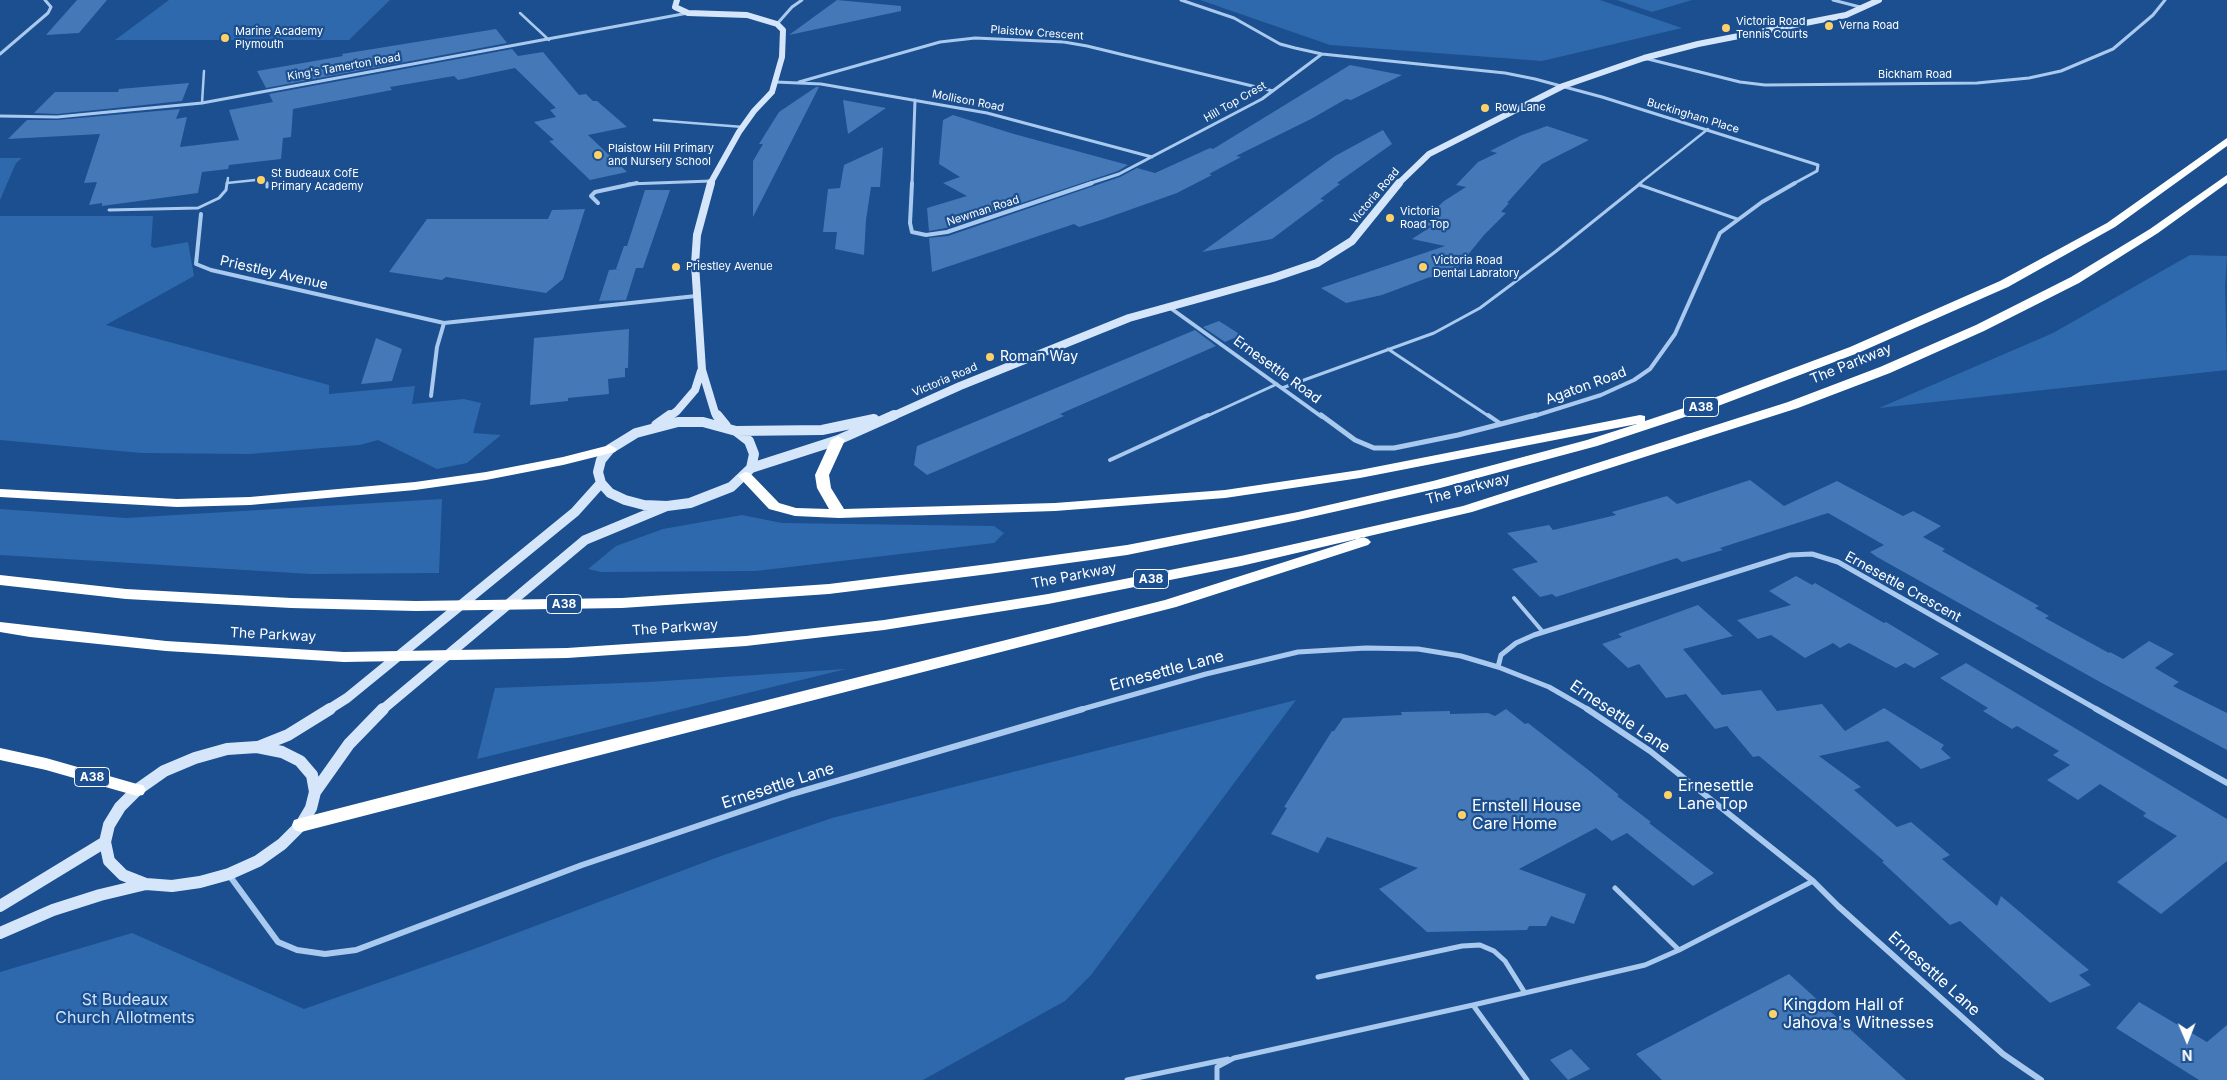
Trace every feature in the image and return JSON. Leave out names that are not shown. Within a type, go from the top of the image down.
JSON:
[{"type":"highway","name":"The Parkway","points":[[0,580],[145,595],[291,603],[416,606],[622,603],[829,588],[989,570],[1127,550],[1298,516],[1435,485],[1592,443],[1713,403],[1854,350],[2004,284],[2111,225],[2227,141]]},
{"type":"highway","name":"The Parkway","points":[[0,627],[30,632],[166,646],[344,656],[566,653],[746,641],[884,624],[1048,599],[1241,561],[1467,509],[1784,408],[1886,370],[1980,328],[2075,280],[2154,231],[2227,178]]},
{"type":"highway","name":"A38","points":[[748,472],[774,506],[795,512],[839,514],[1055,507],[1225,494],[1369,472],[1532,441],[1713,403]]},
{"type":"highway","points":[[838,440],[822,475],[824,488],[839,514]]},
{"type":"highway","points":[[0,493],[178,503],[268,500],[415,486],[486,476],[562,461],[610,449]]},
{"type":"highway","name":"A38","points":[[301,825],[443,787],[1170,604],[1467,509]]},
{"type":"highway","name":"A38","points":[[0,754],[46,764],[137,790]]},
{"type":"street","points":[[0,53],[48,13],[51,7],[45,0]]},
{"type":"street","points":[[677,0],[675,7],[688,12],[747,15],[778,24],[783,30],[782,57],[772,92],[754,110],[743,126],[711,181],[697,235],[694,264],[702,370],[715,413],[726,426]]},
{"type":"street","points":[[778,24],[802,0]]},
{"type":"street","points":[[1181,0],[1234,18],[1280,44],[1322,54],[1505,73],[1563,86]]},
{"type":"street","points":[[1832,0],[1865,8]]},
{"type":"street","name":"Victoria Road","points":[[666,506],[690,503],[712,496],[731,487],[748,472],[838,440],[888,417],[1090,333],[1168,307],[1273,278],[1316,263],[1352,241],[1404,177],[1429,154],[1563,86],[1644,58],[1698,44],[1846,14],[1865,8],[1880,0]]},
{"type":"street","name":"Bickham Road","points":[[1644,58],[1721,78],[1765,85],[1977,83],[2029,78],[2062,71],[2113,49],[2154,15],[2165,0]]},
{"type":"street","name":"King's Tamerton Road","points":[[0,116],[57,117],[202,103],[652,21],[688,12]]},
{"type":"street","name":"Plaistow Crescent","points":[[799,82],[940,42],[975,38],[1064,42],[1087,46],[1273,91]]},
{"type":"street","name":"Hill Top Crest","points":[[1152,158],[1262,99],[1322,54]]},
{"type":"street","name":"Mollison Road","points":[[776,82],[799,82],[987,113],[1152,158]]},
{"type":"street","name":"Buckingham Place","points":[[1563,86],[1818,165]]},
{"type":"street","name":"Newman Road","points":[[915,100],[910,223],[912,232],[926,235],[947,232],[1079,189],[1119,174],[1152,158]]},
{"type":"street","name":"Agaton Road","points":[[1374,448],[1394,448],[1503,425],[1601,395],[1634,380],[1650,369],[1676,334],[1720,233],[1736,219],[1817,171],[1818,165]]},
{"type":"street","points":[[598,203],[591,196],[595,192],[616,186],[638,183],[711,181]]},
{"type":"street","name":"Priestley Avenue","points":[[201,214],[196,264],[211,270],[444,323],[696,296]]},
{"type":"street","name":"Ernesettle Road","points":[[1168,307],[1355,440],[1374,448]]},
{"type":"street","points":[[431,396],[438,347],[444,323]]},
{"type":"street","points":[[652,427],[677,411],[695,390],[702,370]]},
{"type":"street","name":"Victoria Road","points":[[736,431],[822,430],[888,417]]},
{"type":"street","points":[[666,506],[644,505],[624,500],[610,493],[601,483],[598,472],[601,460],[610,449],[636,433],[652,427],[678,422],[703,422],[726,426],[749,441],[754,454],[748,472]]},
{"type":"street","points":[[257,748],[301,728],[348,698],[576,512],[601,483]]},
{"type":"street","points":[[315,792],[312,775],[300,761],[282,752],[257,748],[227,749],[195,758],[164,772],[137,790],[117,812],[109,824],[105,842],[109,861],[123,875],[146,884],[172,886],[200,882],[229,874],[258,861],[282,844],[301,825],[311,808],[315,792],[349,744],[385,707],[553,564],[585,540],[666,506]]},
{"type":"street","name":"Ernesettle Crescent","points":[[1498,667],[1501,655],[1516,644],[1543,632],[1790,554],[1812,554],[1838,562],[2227,783]]},
{"type":"street","name":"Ernesettle Lane","points":[[229,874],[278,942],[298,950],[325,954],[356,950],[582,866],[792,794],[1008,730],[1206,674],[1298,652],[1366,648],[1418,649],[1461,656],[1498,667],[1549,687],[1598,715],[1658,757],[1813,881],[1845,913],[2004,1054],[2041,1080]]},
{"type":"street","points":[[0,906],[105,842]]},
{"type":"street","points":[[0,933],[53,910],[100,895],[146,884]]},
{"type":"lane","points":[[520,13],[549,40]]},
{"type":"lane","points":[[202,103],[204,71]]},
{"type":"lane","points":[[654,120],[743,126]]},
{"type":"lane","points":[[1110,460],[1279,386],[1434,332],[1480,308],[1640,185],[1656,169],[1708,130]]},
{"type":"lane","points":[[109,210],[198,208],[210,204],[219,198],[226,190],[228,178]]},
{"type":"lane","points":[[227,183],[265,179],[267,187]]},
{"type":"lane","points":[[1640,185],[1736,219]]},
{"type":"lane","points":[[198,208],[201,214]]},
{"type":"lane","points":[[1388,349],[1503,425]]},
{"type":"lane","points":[[1514,598],[1543,632]]},
{"type":"lane","points":[[1127,1080],[1473,1005],[1645,965],[1679,950],[1813,881]]},
{"type":"lane","points":[[1615,888],[1679,950]]},
{"type":"lane","points":[[1318,977],[1462,946],[1480,945],[1494,951],[1505,961],[1525,993]]},
{"type":"lane","points":[[1473,1005],[1527,1080]]},
{"type":"lane","points":[[1217,1080],[1217,1067],[1234,1058]]},
{"type":"green space","points":[[169,0],[390,0],[349,40],[115,40]]},
{"type":"green space","points":[[1200,0],[1600,0],[1682,28],[1542,61],[1330,45]]},
{"type":"green space","points":[[1617,0],[1692,0],[1652,12]]},
{"type":"green space","points":[[0,158],[22,158],[16,163],[0,200]]},
{"type":"green space","points":[[0,216],[153,216],[151,246],[154,248],[188,242],[194,276],[106,325],[329,385],[329,394],[415,386],[412,404],[464,399],[481,403],[473,433],[501,435],[467,463],[437,469],[378,440],[360,445],[249,454],[141,453],[0,440]]},
{"type":"green space","points":[[2190,255],[2227,256],[2225,286],[2227,370],[1879,408],[2053,333]]},
{"type":"green space","points":[[442,499],[439,573],[310,574],[0,555],[0,509],[126,518]]},
{"type":"green space","points":[[742,515],[782,523],[994,526],[1004,533],[994,543],[756,571],[601,572],[588,569],[616,546],[663,529]]},
{"type":"green space","points":[[846,669],[477,759],[495,688],[648,682]]},
{"type":"green space","name":"St Budeaux Church Allotments","points":[[1296,700],[1091,975],[1065,1001],[923,1080],[0,1080],[0,972],[132,933],[304,1009],[474,949],[721,856],[832,818]]},
{"type":"building","points":[[77,0],[107,0],[79,33],[46,35]]},
{"type":"building","points":[[837,0],[901,6],[901,11],[789,35]]},
{"type":"building","points":[[496,29],[507,43],[266,88],[257,71],[343,56],[342,54]]},
{"type":"building","points":[[512,49],[518,56],[543,52],[579,95],[586,94],[593,101],[597,101],[627,127],[588,135],[627,172],[590,180],[549,141],[554,140],[534,122],[556,117],[550,110],[556,108],[515,68],[458,80],[454,76],[390,87],[392,90],[293,109],[291,137],[283,138],[281,159],[229,165],[228,169],[202,172],[198,193],[102,206],[102,203],[89,205],[97,182],[84,183],[100,134],[8,139],[27,120],[57,120],[180,109],[176,119],[187,117],[180,147],[239,140],[229,110],[273,102],[269,94]]},
{"type":"building","points":[[1350,65],[1402,75],[1351,100],[1346,99],[1311,119],[1236,156],[1241,157],[1177,193],[1101,220],[1079,227],[1074,224],[932,272],[929,238],[948,236],[1120,177],[1137,168],[1155,173],[1210,148],[1213,149]]},
{"type":"building","points":[[189,83],[182,101],[57,114],[34,113],[55,92],[118,92],[119,89]]},
{"type":"building","points":[[816,87],[819,87],[753,217],[753,161],[763,144],[759,144],[779,112]]},
{"type":"building","points":[[843,100],[886,108],[848,134]]},
{"type":"building","points":[[953,115],[1014,134],[1128,165],[1118,171],[946,228],[929,231],[927,208],[967,196],[943,183],[960,177],[939,164],[943,120]]},
{"type":"building","points":[[1547,126],[1589,140],[1542,164],[1507,203],[1509,203],[1501,212],[1506,213],[1484,235],[1454,272],[1439,271],[1433,278],[1430,277],[1382,295],[1346,303],[1321,288],[1445,246],[1412,239],[1432,226],[1424,225],[1436,217],[1430,214],[1444,201],[1466,187],[1456,185],[1478,162],[1497,153],[1490,151],[1522,135]]},
{"type":"building","points":[[1383,130],[1392,144],[1337,183],[1340,184],[1320,199],[1324,200],[1272,239],[1202,252],[1335,156]]},
{"type":"building","points":[[883,147],[880,187],[871,187],[866,220],[864,255],[835,249],[837,232],[823,232],[828,189],[840,188],[844,165]]},
{"type":"building","points":[[645,190],[670,190],[643,268],[636,268],[626,300],[599,301],[609,270],[620,269],[616,269],[624,246],[627,246]]},
{"type":"building","points":[[585,209],[563,279],[546,293],[446,277],[442,280],[389,272],[427,219],[548,219],[552,210]]},
{"type":"building","points":[[1219,321],[1241,335],[1225,342],[1203,327]]},
{"type":"building","points":[[629,329],[628,368],[625,368],[625,377],[608,379],[609,394],[568,398],[568,401],[530,405],[534,338]]},
{"type":"building","points":[[1195,330],[1216,346],[1060,414],[1064,416],[927,475],[914,465],[917,446]]},
{"type":"building","points":[[376,338],[402,349],[392,381],[361,384]]},
{"type":"building","points":[[1750,480],[1784,506],[1837,481],[1903,516],[1913,511],[1941,526],[1923,537],[1945,549],[1942,551],[2039,606],[2035,608],[2049,616],[2045,618],[2123,659],[2149,641],[2174,654],[2155,668],[2179,682],[2173,686],[2227,713],[2227,750],[2100,682],[1877,557],[1870,552],[1884,545],[1828,513],[1720,548],[1723,550],[1682,562],[1677,558],[1556,597],[1552,594],[1540,597],[1512,569],[1538,562],[1507,533],[1549,525],[1553,530],[1616,515],[1612,512],[1667,496],[1677,504]]},
{"type":"building","points":[[1796,576],[1812,585],[1815,583],[1939,654],[1914,668],[1905,663],[1896,668],[1849,643],[1840,648],[1833,643],[1805,658],[1771,635],[1758,639],[1737,620],[1791,605],[1769,591]]},
{"type":"building","points":[[1698,605],[1733,636],[1683,649],[1722,695],[1761,690],[1777,711],[1822,704],[1845,731],[1884,708],[1944,745],[1941,749],[1951,758],[1921,769],[1888,741],[1819,756],[1861,787],[1854,790],[1897,827],[1911,822],[1950,855],[1942,859],[1997,906],[2001,896],[2089,970],[2079,975],[2091,985],[2050,1003],[1960,921],[1950,925],[1882,862],[1884,861],[1759,756],[1753,757],[1727,726],[1715,729],[1686,694],[1666,698],[1639,664],[1628,668],[1602,644],[1622,637],[1618,634]]},
{"type":"building","points":[[1966,663],[2227,819],[2227,861],[2161,914],[2117,882],[2177,836],[2143,816],[2146,813],[2100,784],[2078,800],[2047,780],[2070,765],[2053,755],[2059,751],[2017,726],[2012,729],[1983,711],[1988,708],[1940,678]]},
{"type":"building","name":"Ernstell House Care Home","points":[[1506,709],[1525,724],[1528,723],[1591,772],[1619,795],[1617,796],[1651,822],[1649,823],[1714,873],[1693,886],[1627,833],[1612,841],[1596,828],[1519,869],[1586,894],[1574,924],[1551,916],[1546,926],[1529,926],[1527,930],[1427,932],[1379,889],[1418,868],[1327,837],[1318,853],[1271,834],[1287,808],[1284,807],[1332,731],[1334,731],[1343,718],[1402,715],[1401,712],[1450,711],[1450,714],[1488,713],[1495,716]]},
{"type":"building","name":"Kingdom Hall of Jahova's Witnesses","points":[[1789,974],[1906,1080],[1662,1080],[1636,1054]]},
{"type":"building","points":[[2139,1002],[2207,1042],[2227,1025],[2227,1080],[2199,1080],[2116,1028]]},
{"type":"building","points":[[1571,1049],[1590,1069],[1568,1080],[1550,1060]]},
{"type":"place","name":"Verna Road","points":[[1829,26]]},
{"type":"place","name":"Victoria Road Tennis Courts","points":[[1726,28]]},
{"type":"place","name":"Marine Academy Plymouth","points":[[225,38]]},
{"type":"place","name":"Row Lane","points":[[1485,108]]},
{"type":"place","name":"Plaistow Hill Primary and Nursery School","points":[[598,155]]},
{"type":"place","name":"St Budeaux CofE Primary Academy","points":[[261,180]]},
{"type":"place","name":"Victoria Road Top","points":[[1390,218]]},
{"type":"place","name":"Priestley Avenue","points":[[676,267]]},
{"type":"place","name":"Victoria Road Dental Labratory","points":[[1423,267]]},
{"type":"place","name":"Roman Way","points":[[990,357]]},
{"type":"place","name":"Ernesettle Lane Top","points":[[1668,795]]},
{"type":"place","name":"Ernstell House Care Home","points":[[1462,815]]},
{"type":"place","name":"Kingdom Hall of Jahova's Witnesses","points":[[1773,1014]]}]
